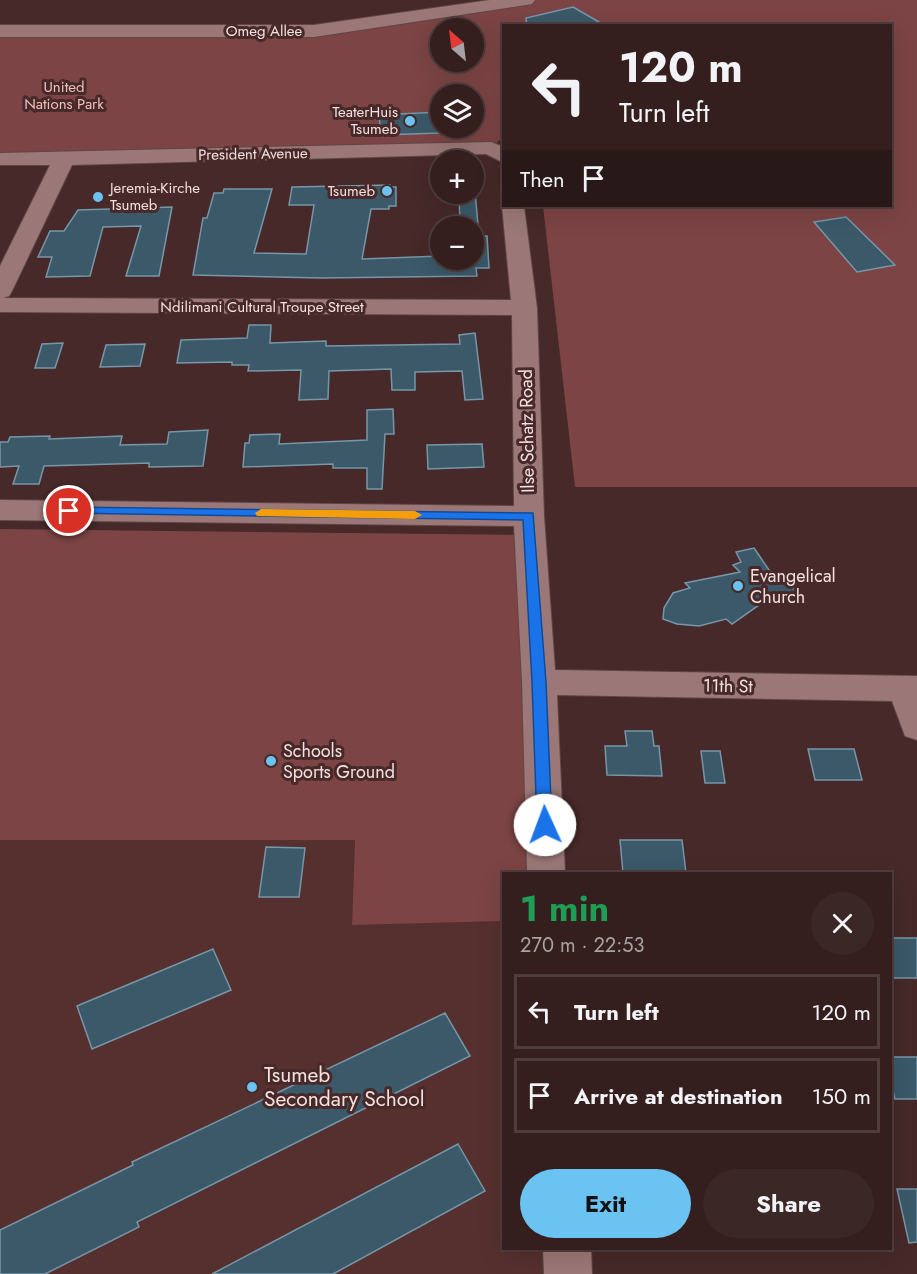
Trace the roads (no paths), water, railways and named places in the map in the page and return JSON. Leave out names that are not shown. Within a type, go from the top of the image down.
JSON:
[{"type":"street","name":"Omeg Allee","points":[[0,31],[314,31],[526,0]]},
{"type":"street","name":"President Avenue","points":[[0,159],[491,148],[502,156]]},
{"type":"street","points":[[0,291],[64,159]]},
{"type":"street","name":"Ilse Schatz Road","points":[[513,207],[524,308],[529,516],[539,682],[546,872]]},
{"type":"street","name":"Ndilimani Cultural Troupe Street","points":[[0,305],[524,308]]},
{"type":"street","points":[[0,510],[529,516]]},
{"type":"street","name":"11th St","points":[[539,682],[911,689]]},
{"type":"street","points":[[911,689],[917,727]]},
{"type":"street","points":[[567,1250],[568,1274]]},
{"type":"place","name":"TeaterHuis Tsumeb","points":[[410,121]]},
{"type":"place","name":"Tsumeb","points":[[387,191]]},
{"type":"place","name":"Jeremia-Kirche Tsumeb","points":[[98,197]]},
{"type":"place","name":"Evangelical Church","points":[[738,586]]},
{"type":"place","name":"Schools Sports Ground","points":[[271,761]]},
{"type":"place","name":"Tsumeb Secondary School","points":[[252,1087]]},
{"type":"park label","name":"United Nations Park","points":[[64,96]]}]
